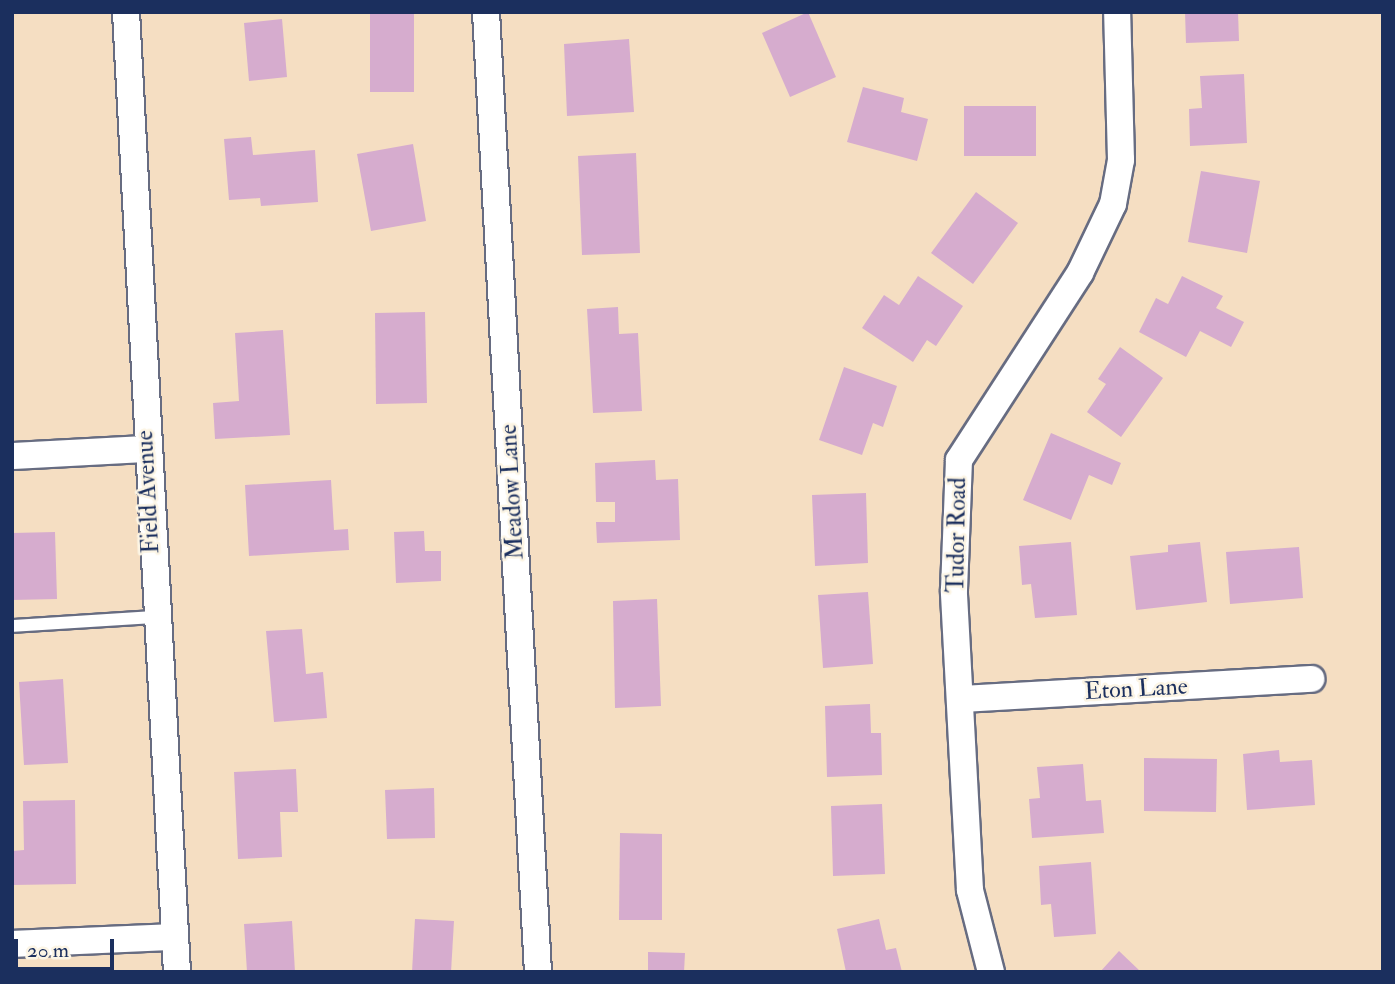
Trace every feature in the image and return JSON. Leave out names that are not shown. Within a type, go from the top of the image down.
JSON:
[{"type":"street","name":"Field Avenue","points":[[126,12],[146,449],[177,972]]},
{"type":"street","name":"Meadow Lane","points":[[486,12],[538,972]]},
{"type":"street","name":"Tudor Road","points":[[991,972],[970,890],[962,699],[954,590],[959,460],[1080,273],[1113,204],[1121,160],[1117,12]]},
{"type":"street","points":[[12,456],[146,449]]},
{"type":"street","name":"Eton Lane","points":[[962,699],[1311,679]]},
{"type":"street","points":[[12,944],[174,937]]},
{"type":"lane","points":[[12,626],[156,617]]},
{"type":"building","points":[[370,12],[414,12],[414,92],[370,92]]},
{"type":"building","points":[[808,12],[836,77],[790,97],[762,33]]},
{"type":"building","points":[[1185,12],[1238,12],[1239,41],[1186,43]]},
{"type":"building","points":[[282,19],[287,77],[249,81],[244,23]]},
{"type":"building","points":[[629,39],[634,112],[567,116],[564,44]]},
{"type":"building","points":[[1244,74],[1247,143],[1190,146],[1189,109],[1202,108],[1200,76]]},
{"type":"building","points":[[863,87],[904,98],[901,112],[928,119],[917,161],[847,142]]},
{"type":"building","points":[[964,106],[1036,106],[1036,156],[964,156]]},
{"type":"building","points":[[251,137],[253,155],[315,150],[318,202],[261,206],[260,198],[229,200],[224,139]]},
{"type":"building","points":[[413,144],[426,221],[371,231],[357,154]]},
{"type":"building","points":[[636,153],[640,253],[582,255],[578,156]]},
{"type":"building","points":[[1201,171],[1260,181],[1247,253],[1188,242]]},
{"type":"building","points":[[976,192],[1018,223],[973,284],[931,253]]},
{"type":"building","points":[[918,276],[963,306],[936,346],[927,340],[913,362],[862,328],[884,295],[899,305]]},
{"type":"building","points":[[1182,276],[1223,296],[1216,308],[1244,322],[1231,347],[1200,331],[1186,357],[1139,332],[1156,298],[1168,304]]},
{"type":"building","points":[[618,307],[619,334],[638,333],[642,411],[593,413],[587,309]]},
{"type":"building","points":[[425,312],[427,403],[376,404],[375,313]]},
{"type":"building","points":[[283,330],[290,435],[215,439],[213,403],[239,401],[235,333]]},
{"type":"building","points":[[1120,347],[1163,378],[1121,437],[1087,412],[1106,384],[1098,379]]},
{"type":"building","points":[[844,367],[897,386],[883,427],[873,423],[862,455],[819,440]]},
{"type":"building","points":[[1051,433],[1121,463],[1112,485],[1089,475],[1071,520],[1023,500]]},
{"type":"building","points":[[655,460],[656,480],[678,479],[680,540],[597,543],[596,522],[615,522],[615,502],[596,502],[595,463]]},
{"type":"building","points":[[331,480],[334,530],[348,529],[349,550],[249,556],[245,485]]},
{"type":"building","points":[[866,493],[868,563],[815,566],[812,495]]},
{"type":"building","points":[[424,531],[425,551],[441,551],[441,581],[396,583],[394,532]]},
{"type":"building","points":[[55,532],[57,599],[12,600],[12,533]]},
{"type":"building","points":[[1071,542],[1077,615],[1035,618],[1031,584],[1022,585],[1019,546]]},
{"type":"building","points":[[1200,542],[1207,602],[1136,610],[1130,556],[1168,552],[1168,545]]},
{"type":"building","points":[[1299,547],[1303,598],[1230,604],[1226,552]]},
{"type":"building","points":[[868,592],[873,664],[823,668],[818,595]]},
{"type":"building","points":[[657,599],[661,706],[615,708],[613,601]]},
{"type":"building","points":[[302,629],[306,674],[323,672],[327,718],[274,722],[266,631]]},
{"type":"building","points":[[63,679],[68,763],[24,765],[19,682]]},
{"type":"building","points":[[870,704],[871,733],[881,733],[882,775],[827,777],[825,706]]},
{"type":"building","points":[[1279,750],[1280,762],[1312,760],[1315,805],[1247,810],[1243,754]]},
{"type":"building","points":[[1144,758],[1217,759],[1216,812],[1144,811]]},
{"type":"building","points":[[1083,764],[1086,801],[1101,800],[1104,833],[1032,838],[1029,799],[1040,798],[1037,767]]},
{"type":"building","points":[[296,769],[298,812],[280,812],[282,857],[238,859],[234,772]]},
{"type":"building","points":[[434,788],[435,838],[387,839],[385,790]]},
{"type":"building","points":[[75,800],[76,884],[12,885],[12,851],[24,850],[23,801]]},
{"type":"building","points":[[882,804],[885,874],[833,876],[831,806]]},
{"type":"building","points":[[620,833],[662,834],[662,920],[619,920]]},
{"type":"building","points":[[1091,862],[1096,934],[1054,937],[1051,904],[1041,905],[1039,866]]},
{"type":"building","points":[[415,919],[454,921],[451,972],[412,972]]},
{"type":"building","points":[[879,919],[886,950],[896,948],[902,972],[846,972],[837,929]]},
{"type":"building","points":[[292,921],[295,972],[247,972],[244,924]]},
{"type":"building","points":[[1119,951],[1141,972],[1100,972]]},
{"type":"building","points":[[648,952],[685,953],[684,972],[648,972]]}]
